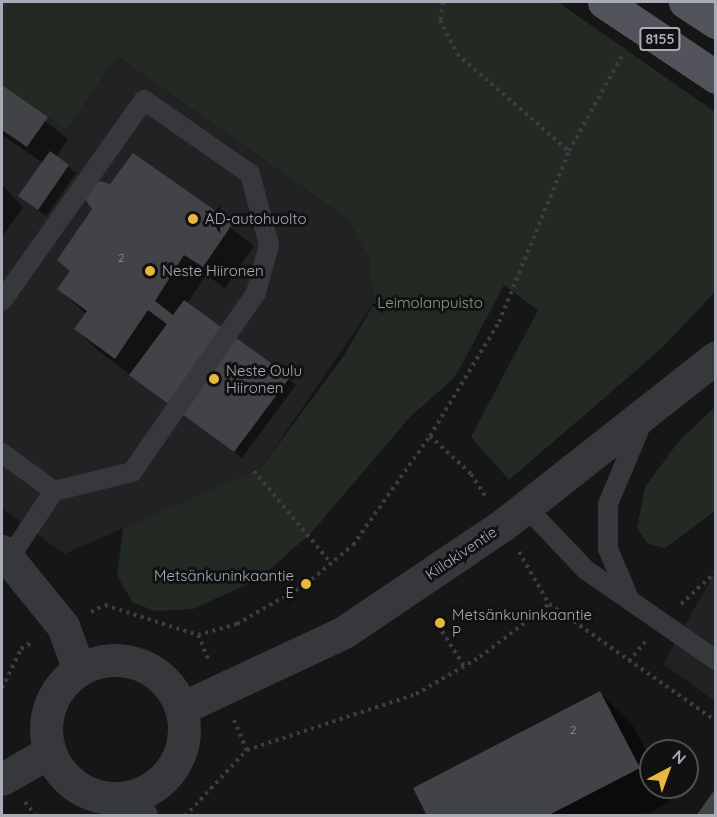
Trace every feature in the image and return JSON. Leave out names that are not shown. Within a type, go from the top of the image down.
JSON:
[{"type":"main road","name":"8155","points":[[604,2],[716,77]]},
{"type":"main road","points":[[686,2],[716,22]]},
{"type":"street","name":"Kiilakiventie","points":[[182,708],[344,632],[515,516],[716,357]]},
{"type":"street","points":[[6,554],[63,626],[79,670]]},
{"type":"street","points":[[119,660],[140,664],[173,689],[182,708],[181,753],[170,773],[136,806],[91,795],[59,770],[49,752],[49,706],[79,670],[119,660]]},
{"type":"street","points":[[2,779],[49,752]]},
{"type":"lane","points":[[2,301],[144,100],[250,174],[269,245],[256,293],[132,472],[54,491],[6,554]]},
{"type":"lane","points":[[628,596],[608,549],[608,504],[646,414]]},
{"type":"lane","points":[[2,453],[54,491]]},
{"type":"lane","points":[[515,516],[585,570],[628,596],[716,660]]},
{"type":"path","points":[[443,2],[440,20],[457,54],[569,151]]},
{"type":"path","points":[[2,688],[21,649],[105,605],[198,635],[237,624],[331,563],[353,545],[430,436],[499,322],[569,151],[628,44]]},
{"type":"path","points":[[430,436],[515,516],[549,604],[716,721]]},
{"type":"path","points":[[254,471],[331,563]]},
{"type":"path","points":[[185,816],[195,810],[219,774],[247,750],[416,694],[464,666],[549,604]]},
{"type":"path","points":[[438,625],[464,666]]},
{"type":"path","points":[[195,810],[197,816]]},
{"type":"shaded area","points":[[117,56],[348,219],[368,256],[374,303],[261,468],[64,554],[2,508],[2,85],[67,130]]},
{"type":"shaded area","points":[[715,572],[715,701],[663,664]]},
{"type":"green space","name":"Leimolanpuisto","points":[[2,2],[558,2],[715,112],[715,292],[662,348],[509,480],[471,437],[538,310],[504,285],[455,377],[410,417],[312,532],[259,579],[193,609],[156,611],[133,603],[117,576],[123,528],[261,468],[343,357],[374,304],[368,256],[348,219],[117,56],[67,130],[2,85]]},
{"type":"green space","points":[[715,407],[715,511],[665,548],[648,544],[637,528],[645,487],[679,441]]},
{"type":"building","points":[[2,85],[48,117],[27,147],[2,130]]},
{"type":"building","points":[[50,151],[69,165],[38,210],[18,196]]},
{"type":"building","points":[[133,153],[233,223],[203,267],[184,255],[155,301],[173,315],[184,300],[290,377],[234,452],[129,375],[167,324],[148,310],[115,359],[74,329],[87,311],[57,289],[70,271],[57,260],[92,209],[85,199],[90,186],[100,181],[110,184]]},
{"type":"building","points":[[600,691],[639,766],[639,769],[547,816],[427,816],[413,788]]},
{"type":"building","points":[[716,788],[716,816],[696,816]]},
{"type":"place","name":"AD-autohuolto","points":[[193,219]]},
{"type":"place","name":"Neste Hiironen","points":[[150,271]]},
{"type":"place","name":"Neste Oulu Hiironen","points":[[214,379]]},
{"type":"place","name":"Metsänkuninkaantie E","points":[[306,584]]},
{"type":"place","name":"Metsänkuninkaantie P","points":[[440,623]]}]
